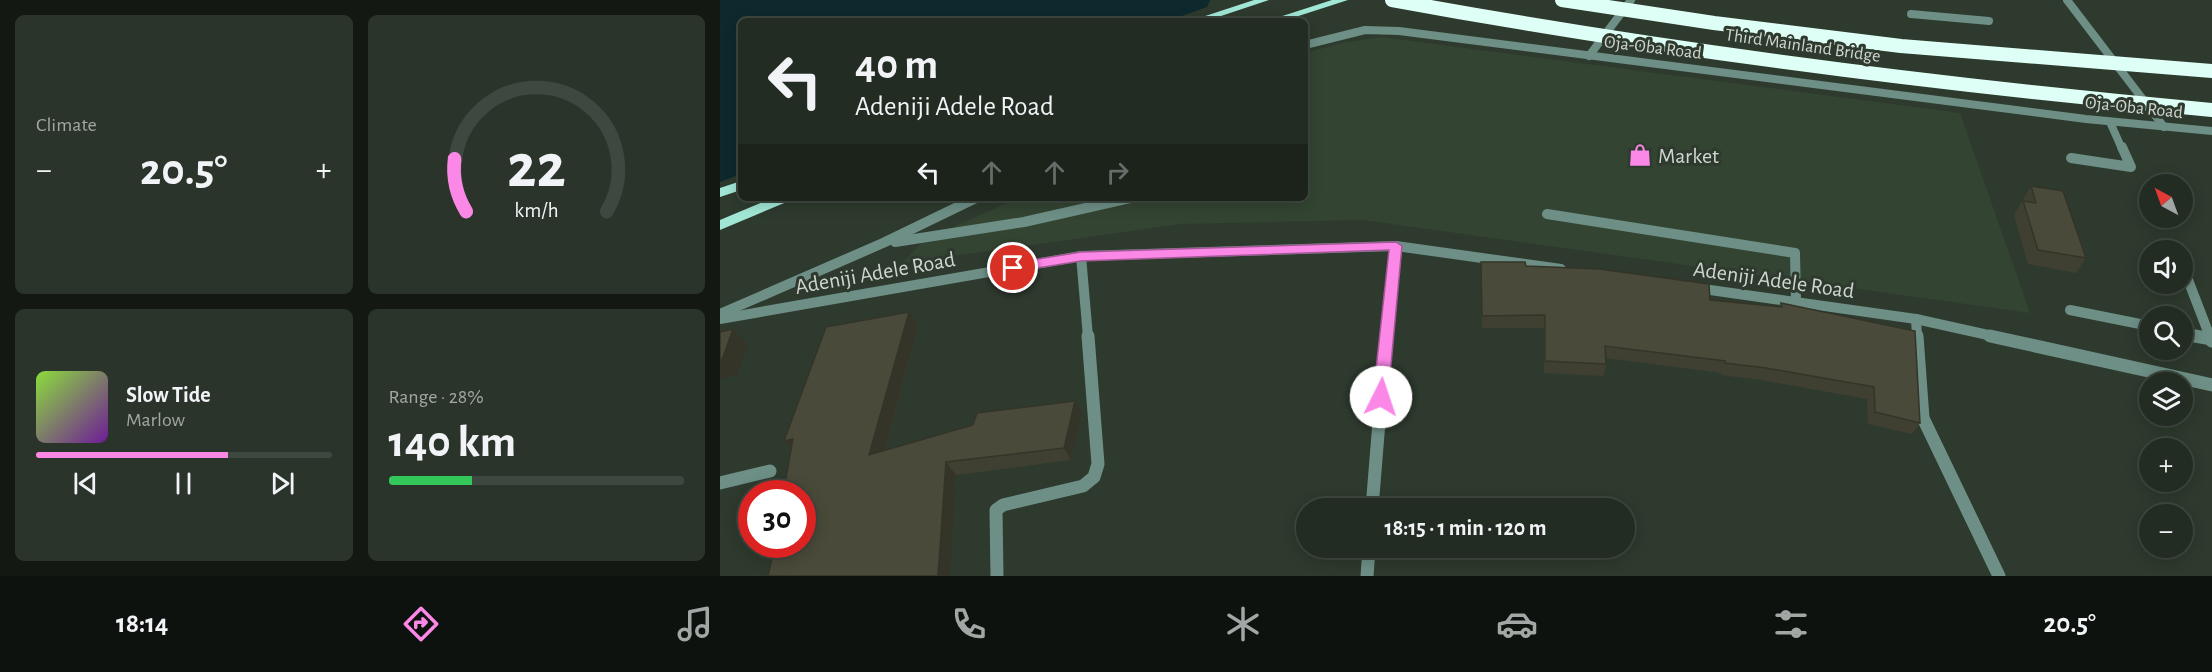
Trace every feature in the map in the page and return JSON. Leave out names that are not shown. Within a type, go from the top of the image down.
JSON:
[{"type":"highway","name":"Third Mainland Bridge","points":[[1392,0],[1515,23],[1769,59],[2076,98],[2212,110]]},
{"type":"highway","name":"Third Mainland Bridge","points":[[1562,0],[1714,23],[1901,46],[2212,70]]},
{"type":"main road","points":[[1205,18],[1264,0]]},
{"type":"main road","points":[[1282,18],[1343,0]]},
{"type":"main road","points":[[720,193],[738,186]]},
{"type":"main road","points":[[720,225],[777,201]]},
{"type":"street","points":[[1589,56],[1631,0]]},
{"type":"street","points":[[2067,0],[2164,127]]},
{"type":"street","points":[[1911,14],[1989,21]]},
{"type":"street","name":"Oja-Oba Road","points":[[1308,44],[1365,30],[1399,31],[2110,122],[2212,131]]},
{"type":"street","points":[[2071,158],[2131,167],[2110,122]]},
{"type":"street","points":[[720,314],[883,243],[970,201]]},
{"type":"street","points":[[883,243],[1024,222],[1117,201]]},
{"type":"street","points":[[1547,214],[1795,254],[1796,302]]},
{"type":"street","points":[[1373,498],[1384,353],[1396,246]]},
{"type":"street","name":"Adeniji Adele Road","points":[[720,319],[1081,256],[1396,246],[1572,270]]},
{"type":"street","points":[[997,576],[996,510],[1003,505],[1083,486],[1094,477],[1098,464],[1081,256]]},
{"type":"street","name":"Adeniji Adele Road","points":[[1690,287],[1916,319],[2212,385]]},
{"type":"street","points":[[2193,292],[2212,340]]},
{"type":"street","points":[[2070,310],[2139,324]]},
{"type":"street","points":[[1916,319],[1923,417],[1999,576]]},
{"type":"street","points":[[2193,336],[2212,340]]},
{"type":"street","points":[[720,483],[770,471]]},
{"type":"street","points":[[1367,576],[1368,558]]},
{"type":"shaded area","name":"Market","points":[[1381,37],[1960,113],[2030,313],[1363,220],[1181,224],[903,263],[924,240],[1011,201],[1308,201],[1308,52],[1342,43]]},
{"type":"water","points":[[720,0],[1210,0],[1207,7],[1176,18],[738,18],[738,175],[720,182]]},
{"type":"building","points":[[2031,186],[2063,191],[2086,258],[2038,250],[2023,201],[2036,203]]},
{"type":"building","points":[[1481,262],[1525,262],[1526,266],[1599,269],[1709,284],[1710,300],[1782,307],[1781,303],[1915,331],[1920,423],[1875,412],[1874,387],[1725,363],[1725,361],[1605,346],[1606,364],[1545,361],[1545,315],[1482,316]]},
{"type":"building","points":[[909,312],[869,455],[973,425],[977,413],[1075,401],[1064,448],[946,462],[938,576],[768,576],[772,558],[816,558],[816,480],[786,480],[793,439],[784,441],[826,327]]},
{"type":"building","points":[[733,329],[722,360],[720,360],[720,332]]},
{"type":"place","name":"Market","points":[[1640,155]]},
{"type":"route","points":[[1013,268],[1081,256],[1396,246],[1381,397]]}]
